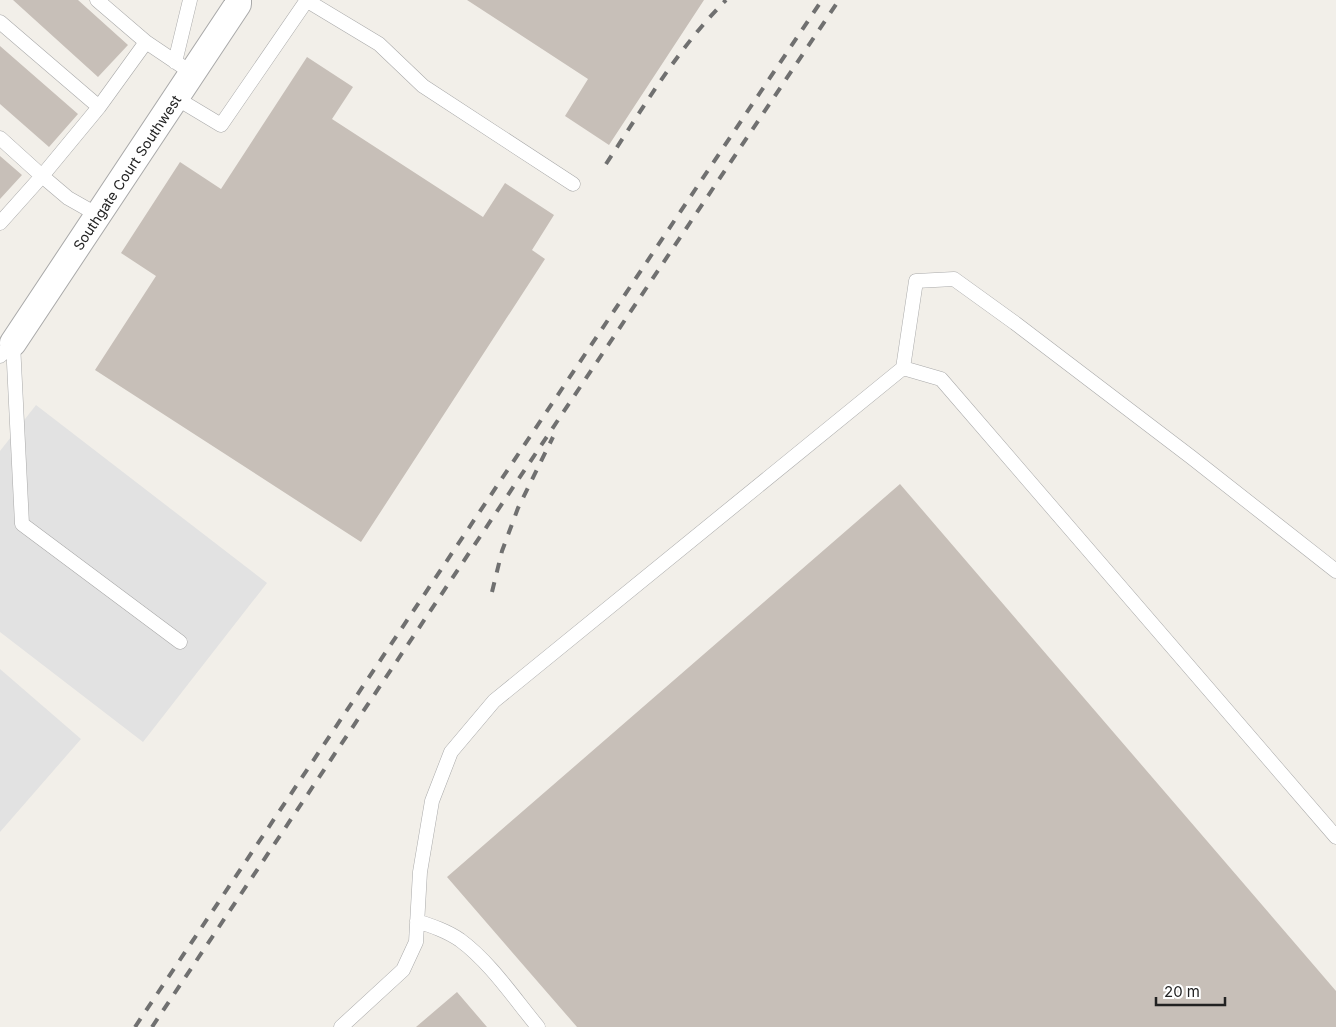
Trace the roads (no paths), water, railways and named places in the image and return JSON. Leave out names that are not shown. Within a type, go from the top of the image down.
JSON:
[{"type":"street","name":"Southgate Court Southwest","points":[[7,349],[176,98],[183,67],[238,4],[238,0]]},
{"type":"lane","points":[[97,0],[146,42],[183,67],[190,0]]},
{"type":"lane","points":[[176,98],[221,126],[306,0],[379,44],[423,86],[572,184]]},
{"type":"lane","points":[[0,22],[98,107]]},
{"type":"lane","points":[[0,223],[42,176],[98,107],[146,42]]},
{"type":"lane","points":[[0,138],[68,198],[98,215]]},
{"type":"lane","points":[[341,1027],[403,970],[416,942],[420,872],[432,802],[451,752],[494,701],[902,368],[916,280],[954,278],[1023,328],[1176,445],[1336,571]]},
{"type":"lane","points":[[7,349],[22,524],[180,642]]},
{"type":"lane","points":[[902,368],[941,379],[1336,837]]},
{"type":"lane","points":[[417,921],[438,928],[459,940],[483,960],[538,1027]]},
{"type":"railway","points":[[606,164],[677,58],[726,0]]},
{"type":"railway","points":[[135,1027],[822,0]]},
{"type":"railway","points":[[152,1027],[839,0]]},
{"type":"railway","points":[[492,592],[502,551],[518,508],[553,437]]}]
